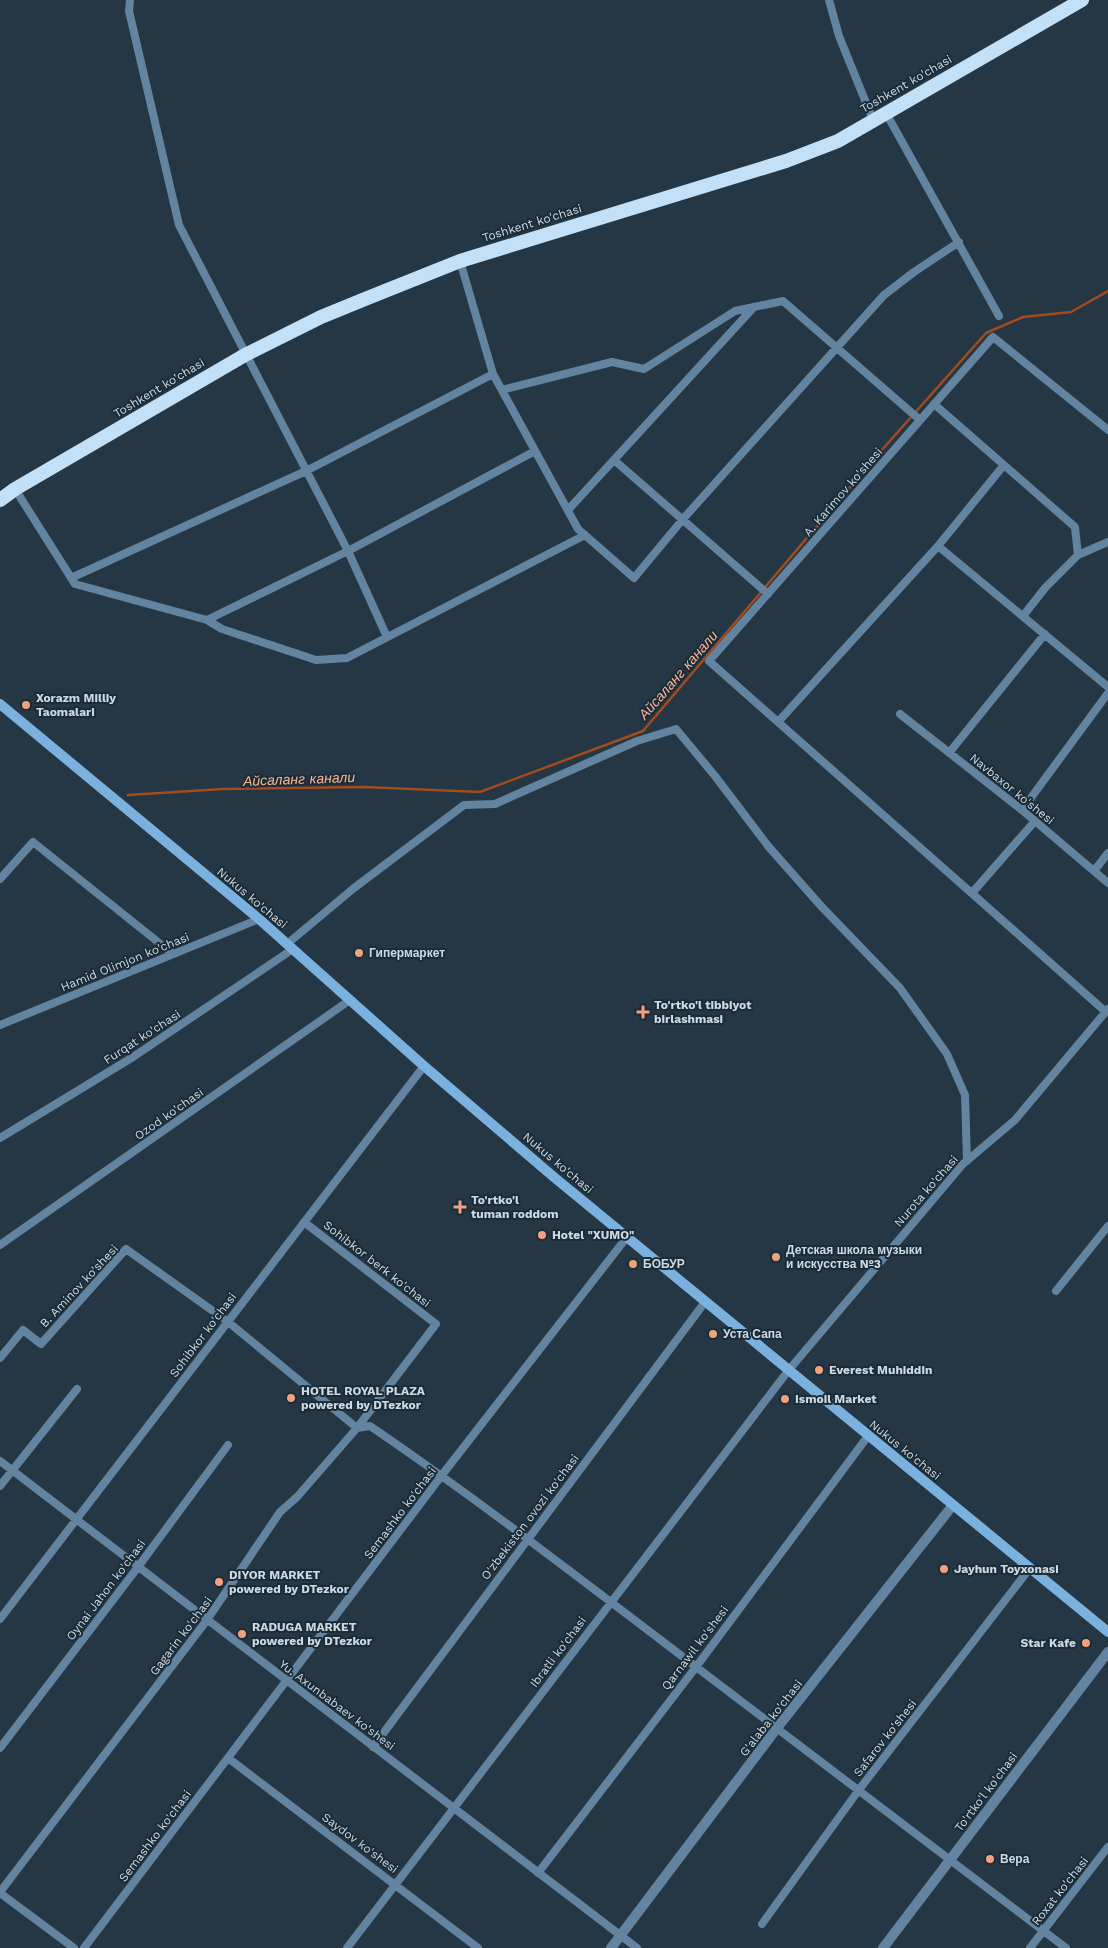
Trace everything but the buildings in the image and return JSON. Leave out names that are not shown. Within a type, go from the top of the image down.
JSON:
[{"type":"highway","name":"Toshkent ko'chasi","points":[[0,500],[15,489],[245,355],[322,317],[460,261],[786,161],[838,141],[1082,0]]},
{"type":"main road","name":"Nukus ko'chasi","points":[[0,704],[258,919],[424,1066],[627,1237],[1108,1632]]},
{"type":"street","points":[[130,0],[130,11],[179,225],[348,551],[387,637]]},
{"type":"street","points":[[829,0],[839,36],[873,120]]},
{"type":"street","points":[[886,113],[999,316]]},
{"type":"street","points":[[460,261],[493,374],[535,451],[578,529],[634,578],[683,519],[884,295],[959,242]]},
{"type":"street","points":[[502,390],[612,362],[644,369],[735,311],[783,301],[920,420]]},
{"type":"street","points":[[568,510],[754,307]]},
{"type":"street","name":"A. Karimov ko'shesi","points":[[778,722],[709,661],[993,337],[1108,430]]},
{"type":"street","points":[[71,578],[306,471],[493,374]]},
{"type":"street","points":[[934,404],[1074,527],[1078,555]]},
{"type":"street","points":[[207,620],[348,551],[535,451]]},
{"type":"street","points":[[614,460],[768,594]]},
{"type":"street","points":[[1004,465],[938,546],[778,722],[1107,1010]]},
{"type":"street","points":[[15,489],[75,584],[207,620],[222,629],[316,660],[347,658],[585,535]]},
{"type":"street","points":[[1023,616],[1045,588],[1078,555],[1108,542]]},
{"type":"street","points":[[938,546],[1108,687]]},
{"type":"street","points":[[949,752],[1044,634]]},
{"type":"street","points":[[1022,810],[1108,694]]},
{"type":"street","name":"Navbaxor ko'shesi","points":[[900,714],[1022,810],[1108,883]]},
{"type":"street","name":"Furqat ko'chasi","points":[[0,1138],[133,1057],[290,947],[354,888],[464,805],[495,804],[636,741],[676,729],[715,776],[768,846],[821,906],[900,988],[947,1054],[965,1095],[966,1161]]},
{"type":"street","points":[[972,893],[1035,821]]},
{"type":"street","points":[[0,879],[33,842],[173,954]]},
{"type":"street","points":[[1094,871],[1108,853]]},
{"type":"street","name":"Hamid Olimjon ko'chasi","points":[[0,1025],[258,919]]},
{"type":"street","name":"Ozod ko'chasi","points":[[0,1245],[350,1000]]},
{"type":"street","name":"Nurota ko'chasi","points":[[788,1371],[966,1161],[1015,1120],[1107,1010]]},
{"type":"street","name":"Sohibkor ko'chasi","points":[[0,1619],[424,1066]]},
{"type":"street","name":"Sohibkor berk ko'chasi","points":[[304,1222],[436,1324]]},
{"type":"street","points":[[1056,1291],[1108,1226]]},
{"type":"street","name":"Semashko ko'chasi","points":[[84,1948],[442,1475],[627,1237]]},
{"type":"street","name":"B. Aminov ko'shesi","points":[[0,1358],[23,1330],[42,1344],[126,1249],[227,1321]]},
{"type":"street","name":"O'zbekiston ovozi ko'chasi","points":[[373,1747],[706,1302]]},
{"type":"street","points":[[227,1321],[357,1428],[370,1426],[442,1475],[1066,1948]]},
{"type":"street","name":"Gagarin ko'chasi","points":[[0,1892],[207,1620],[280,1512],[297,1497],[357,1428],[436,1324]]},
{"type":"street","name":"Ibratli ko'chasi","points":[[347,1948],[788,1371]]},
{"type":"street","points":[[0,1486],[77,1389]]},
{"type":"street","name":"Qarnawil ko'shesi","points":[[538,1873],[696,1667],[868,1436]]},
{"type":"street","name":"Oynai Jahon ko'chasi","points":[[0,1748],[228,1445]]},
{"type":"street","name":"Yu. Axunbabaev ko'shesi","points":[[0,1461],[637,1948]]},
{"type":"street","name":"G'alaba ko'chasi","points":[[611,1948],[777,1728],[953,1505]]},
{"type":"street","name":"Safarov ko'shesi","points":[[762,1924],[858,1791],[1030,1568]]},
{"type":"street","name":"To'rtko'l ko'chasi","points":[[883,1948],[1108,1652]]},
{"type":"street","name":"Saydov ko'shesi","points":[[228,1758],[478,1948]]},
{"type":"street","name":"Roxat ko'chasi","points":[[1030,1948],[1108,1847]]},
{"type":"street","points":[[0,1892],[74,1948]]},
{"type":"waterway","name":"Айсаланг канали","points":[[128,795],[223,789],[364,787],[480,792],[643,731],[880,452],[986,333],[1023,317],[1071,312],[1108,291]]},
{"type":"place","name":"Xorazm Milliy Taomalari","points":[[26,705]]},
{"type":"place","name":"Гипермаркет","points":[[359,953]]},
{"type":"place","name":"To'rtko'l tibbiyot birlashmasi","points":[[643,1012]]},
{"type":"place","name":"To'rtko'l tuman roddom","points":[[460,1207]]},
{"type":"place","name":"Hotel \"XUMO\"","points":[[542,1235]]},
{"type":"place","name":"Детская школа музыки и искусства №3","points":[[776,1257]]},
{"type":"place","name":"БОБУР","points":[[633,1264]]},
{"type":"place","name":"Уста Сапа","points":[[713,1334]]},
{"type":"place","name":"Everest Muhiddin","points":[[819,1370]]},
{"type":"place","name":"HOTEL ROYAL PLAZA powered by DTezkor","points":[[291,1398]]},
{"type":"place","name":"Ismoil Market","points":[[785,1399]]},
{"type":"place","name":"Jayhun Toyxonasi","points":[[944,1569]]},
{"type":"place","name":"DIYOR MARKET powered by DTezkor","points":[[219,1582]]},
{"type":"place","name":"RADUGA MARKET powered by DTezkor","points":[[242,1634]]},
{"type":"place","name":"Star Kafe","points":[[1086,1643]]},
{"type":"place","name":"Вера","points":[[990,1859]]}]
